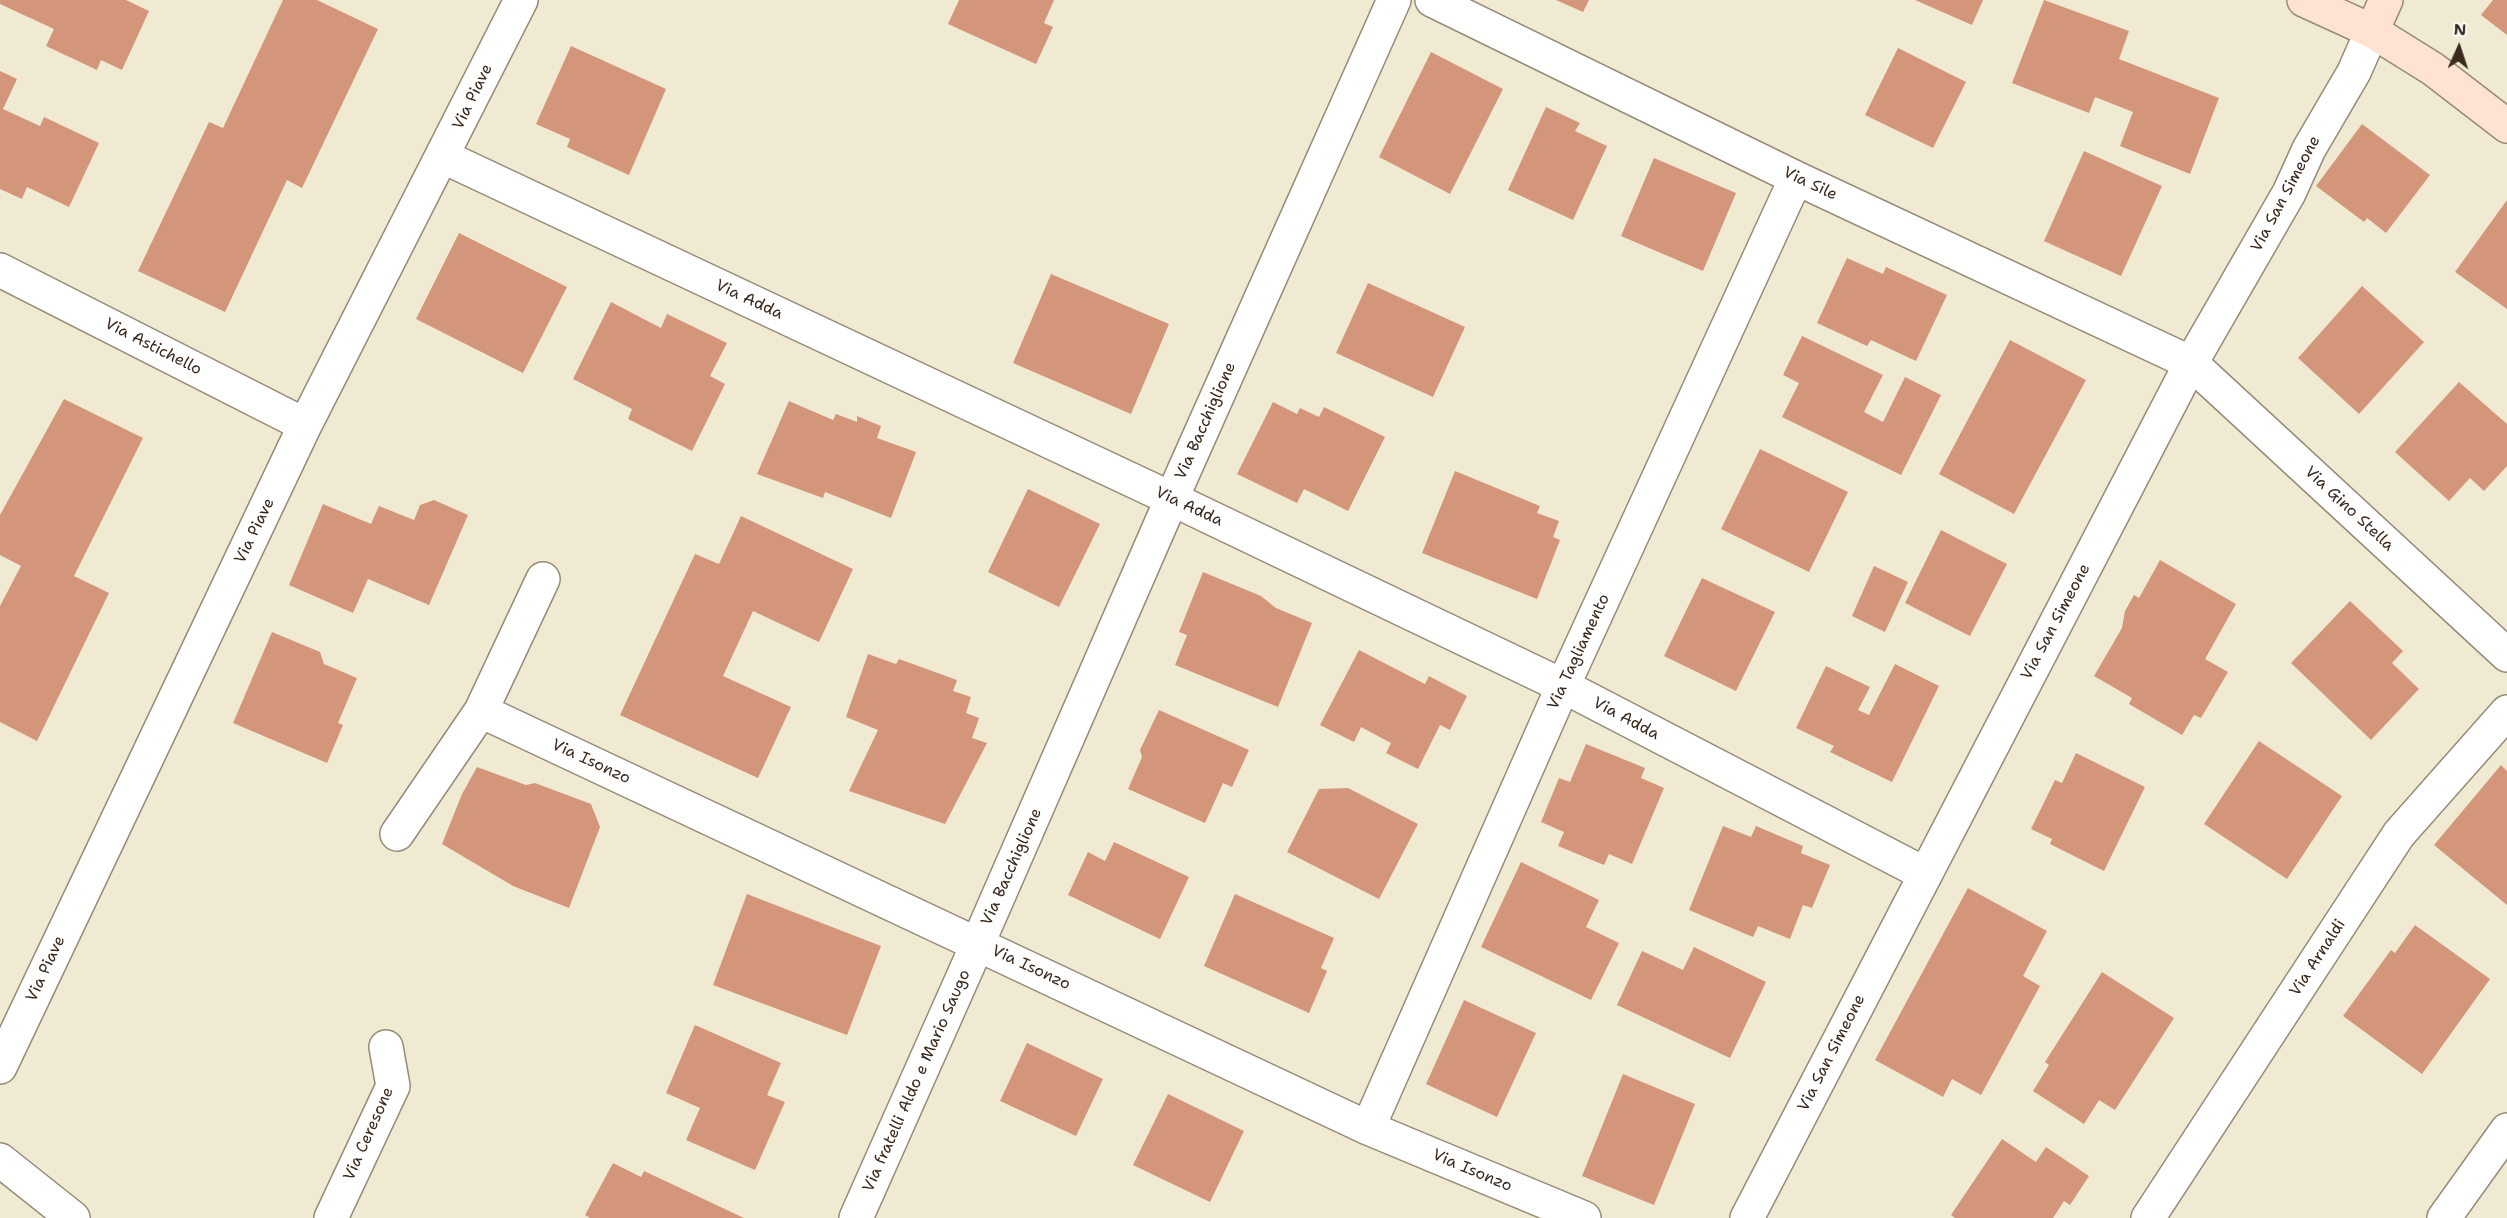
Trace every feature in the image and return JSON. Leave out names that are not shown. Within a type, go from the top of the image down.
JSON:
[{"type":"main road","points":[[2304,0],[2373,31],[2433,69],[2507,126]]},
{"type":"main road","points":[[2373,31],[2386,0]]},
{"type":"street","name":"Via Piave","points":[[0,1067],[305,425],[444,157],[521,0]]},
{"type":"street","name":"Via Bacchiglione","points":[[978,943],[1394,0]]},
{"type":"street","name":"Via Sile","points":[[1432,0],[1796,178],[2191,363]]},
{"type":"street","name":"Via San Simeone","points":[[1747,1218],[2191,363],[2289,193],[2309,149],[2354,72],[2373,31]]},
{"type":"street","name":"Via Adda","points":[[444,157],[1172,499],[1563,686],[1925,874]]},
{"type":"street","name":"Via Tagliamento","points":[[1368,1128],[1563,686],[1796,178]]},
{"type":"street","name":"Via Astichello","points":[[0,270],[305,425]]},
{"type":"street","name":"Via Gino Stella","points":[[2191,363],[2507,656]]},
{"type":"street","points":[[397,834],[481,711],[543,579]]},
{"type":"street","name":"Via Isonzo","points":[[481,711],[1368,1128],[1584,1218]]},
{"type":"street","name":"Via Arnaldi","points":[[2148,1218],[2399,834],[2507,712]]},
{"type":"street","name":"Via fratelli Aldo e Mario Saugo","points":[[856,1218],[978,943]]},
{"type":"street","name":"Via Ceresone","points":[[331,1218],[393,1086],[386,1047]]},
{"type":"street","points":[[2444,1218],[2507,1130]]},
{"type":"street","points":[[0,1160],[73,1218]]},
{"type":"building","points":[[0,0],[126,0],[149,11],[122,70],[101,60],[97,70],[46,46],[54,29],[0,4]]},
{"type":"building","points":[[283,0],[317,0],[378,29],[302,188],[287,180],[225,312],[138,271],[209,122],[223,128]]},
{"type":"building","points":[[959,0],[1054,0],[1044,23],[1053,27],[1036,64],[948,24]]},
{"type":"building","points":[[1556,0],[1589,0],[1583,12]]},
{"type":"building","points":[[1915,0],[1983,0],[1972,25]]},
{"type":"building","points":[[2044,0],[2129,31],[2119,59],[2219,98],[2190,174],[2120,146],[2133,112],[2095,97],[2089,113],[2012,83]]},
{"type":"building","points":[[2493,0],[2507,0],[2507,35],[2481,15]]},
{"type":"building","points":[[571,46],[666,89],[629,175],[567,147],[570,139],[536,124]]},
{"type":"building","points":[[1898,48],[1966,82],[1933,148],[1865,115]]},
{"type":"building","points":[[1431,52],[1503,89],[1450,194],[1379,157]]},
{"type":"building","points":[[0,71],[17,79],[3,109],[40,126],[44,117],[99,143],[69,207],[27,187],[22,199],[0,189]]},
{"type":"building","points":[[1546,107],[1580,123],[1575,131],[1607,146],[1573,220],[1508,190]]},
{"type":"building","points":[[2362,124],[2430,175],[2386,233],[2367,218],[2364,222],[2316,186]]},
{"type":"building","points":[[2084,151],[2162,186],[2121,276],[2044,241]]},
{"type":"building","points":[[1654,158],[1736,193],[1703,271],[1621,236]]},
{"type":"building","points":[[2507,200],[2507,309],[2455,272]]},
{"type":"building","points":[[459,233],[567,287],[523,373],[416,319]]},
{"type":"building","points":[[1847,258],[1883,274],[1886,267],[1947,295],[1916,361],[1871,340],[1867,346],[1817,323]]},
{"type":"building","points":[[1051,274],[1169,324],[1131,414],[1013,363]]},
{"type":"building","points":[[1368,283],[1465,327],[1433,397],[1336,353]]},
{"type":"building","points":[[2362,286],[2424,342],[2359,414],[2298,358]]},
{"type":"building","points":[[611,302],[661,328],[667,314],[727,343],[710,376],[725,384],[692,451],[628,419],[632,409],[573,379]]},
{"type":"building","points":[[1802,336],[1883,375],[1864,412],[1883,422],[1905,377],[1941,395],[1901,475],[1782,417],[1799,383],[1783,375]]},
{"type":"building","points":[[2010,340],[2086,380],[2014,514],[1939,474]]},
{"type":"building","points":[[2459,382],[2507,424],[2507,466],[2484,491],[2470,478],[2449,501],[2395,452]]},
{"type":"building","points":[[64,399],[143,438],[74,576],[109,593],[37,741],[0,722],[0,606],[21,566],[0,555],[0,515]]},
{"type":"building","points":[[789,401],[833,420],[836,414],[857,422],[857,416],[881,426],[877,438],[916,452],[891,518],[825,492],[823,498],[757,474]]},
{"type":"building","points":[[1273,402],[1297,414],[1300,408],[1319,417],[1324,407],[1385,437],[1348,511],[1304,489],[1297,503],[1237,474]]},
{"type":"building","points":[[1760,449],[1848,492],[1809,572],[1721,529]]},
{"type":"building","points":[[1455,471],[1540,506],[1537,513],[1559,521],[1553,537],[1560,540],[1537,599],[1422,553]]},
{"type":"building","points":[[1028,489],[1100,524],[1059,607],[988,572]]},
{"type":"building","points":[[434,500],[468,515],[429,605],[368,579],[353,613],[289,585],[323,504],[371,524],[379,506],[414,520],[420,505]]},
{"type":"building","points":[[741,516],[853,569],[819,642],[753,611],[723,676],[791,707],[758,778],[620,715],[695,554],[719,564]]},
{"type":"building","points":[[1941,530],[2007,564],[1970,636],[1905,603]]},
{"type":"building","points":[[2160,560],[2236,604],[2205,659],[2228,672],[2201,718],[2194,715],[2182,735],[2129,704],[2132,698],[2094,676],[2122,628],[2125,611],[2134,595],[2139,598]]},
{"type":"building","points":[[1874,566],[1908,582],[1885,632],[1852,616]]},
{"type":"building","points":[[1203,572],[1261,596],[1276,608],[1312,623],[1278,707],[1175,665],[1187,635],[1179,632]]},
{"type":"building","points":[[1702,578],[1775,612],[1736,691],[1664,656]]},
{"type":"building","points":[[2350,601],[2403,651],[2392,663],[2419,689],[2371,740],[2291,663]]},
{"type":"building","points":[[272,632],[320,652],[324,664],[357,678],[338,723],[343,725],[327,763],[233,723]]},
{"type":"building","points":[[1359,650],[1425,684],[1429,676],[1467,696],[1450,730],[1440,725],[1418,769],[1386,753],[1391,743],[1361,727],[1354,742],[1320,725]]},
{"type":"building","points":[[868,654],[896,664],[899,659],[957,680],[953,691],[971,697],[966,713],[979,718],[972,738],[987,743],[945,824],[849,791],[878,730],[846,717]]},
{"type":"building","points":[[1895,664],[1939,686],[1892,782],[1830,752],[1834,746],[1796,728],[1826,666],[1870,687],[1858,710],[1869,715]]},
{"type":"building","points":[[1159,710],[1249,750],[1232,787],[1223,783],[1205,823],[1128,789],[1142,757],[1140,750]]},
{"type":"building","points":[[2259,741],[2342,796],[2287,879],[2204,824]]},
{"type":"building","points":[[1586,744],[1645,768],[1641,778],[1664,788],[1632,864],[1609,854],[1604,865],[1558,846],[1564,832],[1541,822],[1559,778],[1570,782]]},
{"type":"building","points":[[2076,753],[2145,787],[2104,871],[2050,844],[2052,839],[2031,829],[2055,780],[2062,783]]},
{"type":"building","points":[[2501,765],[2507,771],[2507,905],[2434,845]]},
{"type":"building","points":[[477,767],[526,785],[535,783],[591,804],[600,827],[569,908],[513,886],[442,844],[462,794]]},
{"type":"building","points":[[1348,788],[1418,824],[1379,899],[1287,852],[1319,789]]},
{"type":"building","points":[[1723,826],[1751,837],[1756,826],[1803,846],[1801,853],[1830,865],[1812,908],[1803,905],[1790,939],[1758,926],[1753,937],[1689,910]]},
{"type":"building","points":[[1114,842],[1189,877],[1160,939],[1068,895],[1088,852],[1105,861]]},
{"type":"building","points":[[1521,862],[1599,900],[1586,927],[1619,943],[1591,1000],[1481,947]]},
{"type":"building","points":[[1968,888],[2047,931],[2023,976],[2040,986],[1981,1095],[1952,1079],[1943,1097],[1875,1060]]},
{"type":"building","points":[[747,894],[881,946],[847,1035],[713,985]]},
{"type":"building","points":[[1235,894],[1334,938],[1321,968],[1327,971],[1309,1013],[1204,966]]},
{"type":"building","points":[[2415,925],[2490,979],[2422,1074],[2343,1016],[2391,950],[2395,953]]},
{"type":"building","points":[[1694,947],[1766,982],[1730,1058],[1617,1005],[1642,951],[1683,970]]},
{"type":"building","points":[[2102,972],[2174,1018],[2115,1110],[2099,1100],[2084,1124],[2033,1091],[2049,1065],[2045,1062]]},
{"type":"building","points":[[1464,1000],[1536,1033],[1497,1117],[1426,1084]]},
{"type":"building","points":[[695,1025],[781,1063],[767,1095],[785,1102],[755,1170],[686,1140],[700,1108],[666,1093]]},
{"type":"building","points":[[1027,1043],[1103,1079],[1076,1136],[1000,1101]]},
{"type":"building","points":[[1623,1074],[1695,1104],[1654,1205],[1582,1176]]},
{"type":"building","points":[[1168,1094],[1244,1131],[1210,1202],[1133,1165]]},
{"type":"building","points":[[2002,1139],[2036,1162],[2046,1147],[2089,1176],[2070,1205],[2064,1201],[2053,1218],[1955,1218],[1951,1215]]},
{"type":"building","points":[[613,1163],[641,1177],[644,1171],[744,1218],[590,1218],[585,1215]]}]
